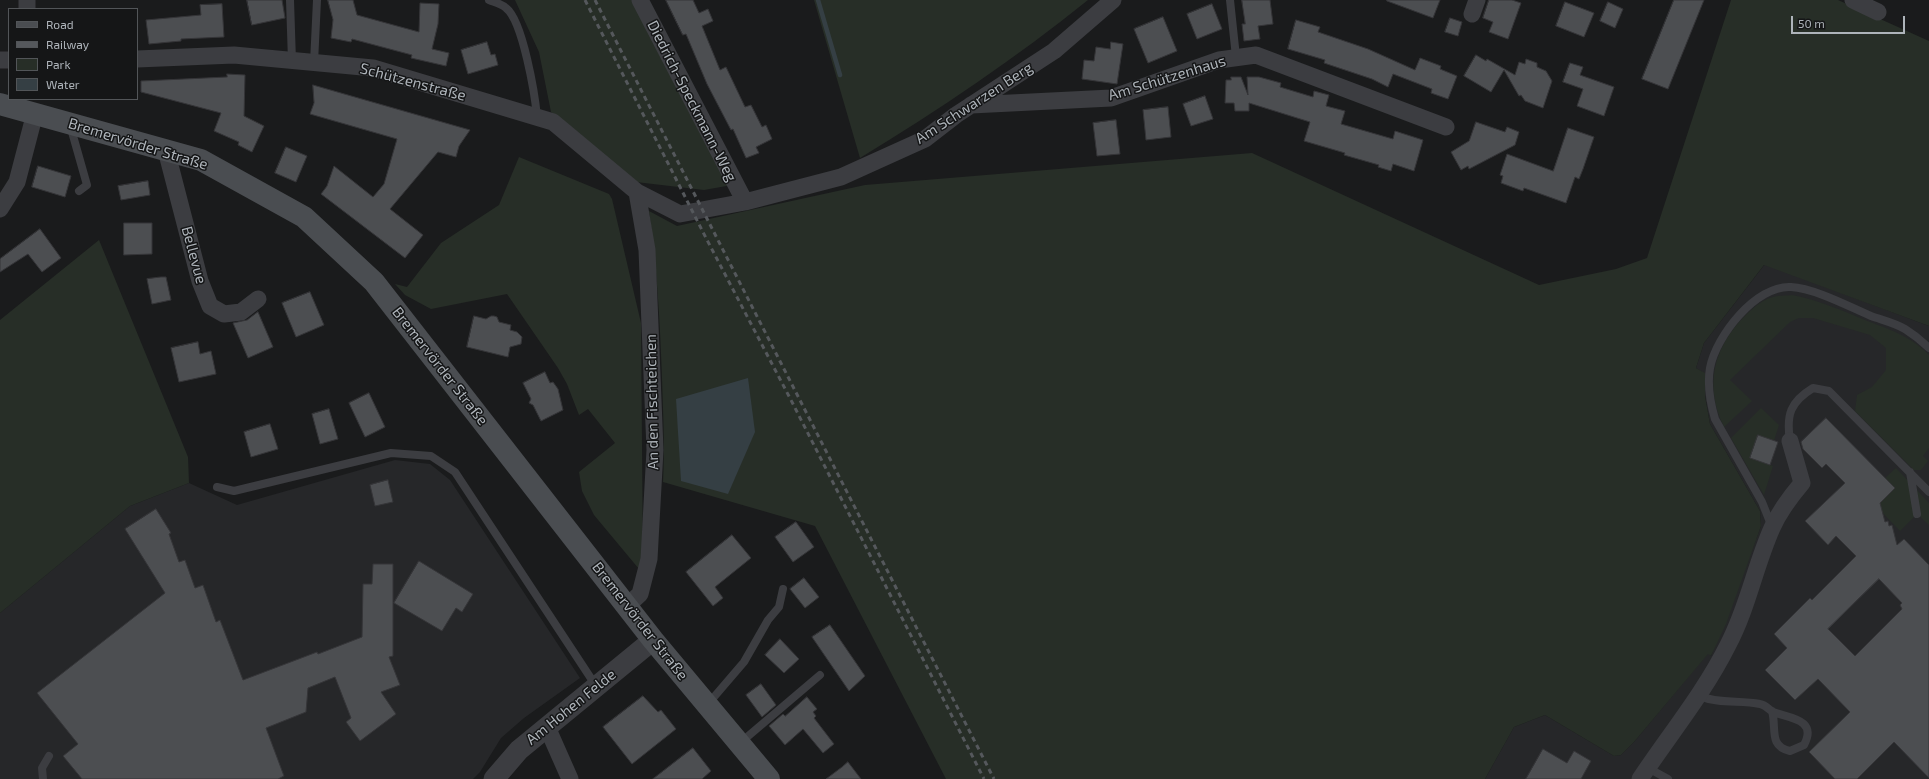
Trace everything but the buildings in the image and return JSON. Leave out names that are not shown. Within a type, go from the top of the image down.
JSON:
[{"type":"main road","name":"Bremervörder Straße","points":[[0,104],[201,160],[304,217],[374,282],[634,600],[653,640],[769,779]]},
{"type":"street","name":"Diedrich-Speckmann-Weg","points":[[640,0],[745,202]]},
{"type":"street","name":"Am Schwarzen Berg","points":[[638,192],[680,214],[745,202],[841,177],[925,138],[971,105],[1054,51],[1113,0]]},
{"type":"street","points":[[1854,0],[1878,12]]},
{"type":"street","name":"Schützenstraße","points":[[138,59],[234,55],[373,68],[553,122],[638,192]]},
{"type":"street","name":"Am Schützenhaus","points":[[971,105],[1111,98],[1219,60],[1256,55],[1446,127]]},
{"type":"street","points":[[0,209],[17,182],[35,114]]},
{"type":"street","name":"Bellevue","points":[[166,150],[200,281],[210,306],[224,314],[240,312],[258,299]]},
{"type":"street","name":"An den Fischteichen","points":[[634,600],[649,560],[655,450],[647,250],[638,192]]},
{"type":"street","points":[[1644,773],[1699,696],[1729,644],[1738,624],[1772,528],[1789,500],[1802,483],[1790,441]]},
{"type":"street","name":"Am Hohen Felde","points":[[494,779],[519,750],[653,640]]},
{"type":"street","points":[[548,727],[570,779]]},
{"type":"lane","points":[[290,0],[292,60]]},
{"type":"lane","points":[[314,62],[317,0]]},
{"type":"lane","points":[[489,0],[507,8],[516,24],[534,89],[537,117]]},
{"type":"lane","points":[[1230,0],[1236,58]]},
{"type":"lane","points":[[69,123],[87,185],[79,191]]},
{"type":"lane","points":[[1772,528],[1762,502],[1715,419],[1711,405],[1709,390],[1710,366],[1718,346],[1734,321],[1762,296],[1778,289],[1791,287],[1816,293],[1905,329],[1929,348]]},
{"type":"lane","points":[[1790,441],[1788,422],[1791,409],[1797,400],[1813,388],[1825,390],[1829,392],[1929,492]]},
{"type":"lane","points":[[217,487],[234,491],[391,453],[431,456],[455,472],[596,687]]},
{"type":"lane","points":[[1910,472],[1917,514]]},
{"type":"lane","points":[[707,705],[744,662],[768,620],[778,607],[783,589]]},
{"type":"lane","points":[[739,744],[820,675]]},
{"type":"lane","points":[[1699,696],[1710,700],[1760,704],[1772,711],[1800,720],[1805,725],[1807,732],[1804,745],[1790,750],[1780,747],[1776,743],[1774,736],[1775,722],[1772,711]]},
{"type":"lane","points":[[43,779],[42,768],[50,756]]},
{"type":"lane","points":[[1644,773],[1668,779]]},
{"type":"shaded area","points":[[1765,264],[1929,326],[1929,779],[1485,779],[1514,727],[1545,715],[1614,756],[1621,755],[1634,742],[1708,653],[1711,656],[1761,526],[1760,511],[1710,424],[1705,396],[1705,374],[1696,368],[1704,343]]},
{"type":"shaded area","points":[[395,460],[430,464],[450,480],[580,678],[524,718],[501,738],[480,772],[473,779],[0,779],[0,613],[130,506],[189,483],[237,505]]},
{"type":"green space","points":[[515,0],[637,0],[732,185],[704,190],[636,182],[551,112],[539,52]]},
{"type":"green space","points":[[814,0],[1088,0],[977,83],[860,158]]},
{"type":"green space","points":[[1731,0],[1838,0],[1929,41],[1929,326],[1764,265],[1704,343],[1696,368],[1705,373],[1705,396],[1710,424],[1760,511],[1761,526],[1726,624],[1711,656],[1708,654],[1634,742],[1621,755],[1614,756],[1545,715],[1514,727],[1485,779],[946,779],[815,526],[663,482],[664,430],[660,336],[656,273],[649,211],[677,226],[865,185],[1252,153],[1539,285],[1616,269],[1647,258]]},
{"type":"green space","points":[[519,157],[609,194],[612,199],[641,323],[643,565],[639,569],[594,515],[582,491],[579,472],[615,443],[588,409],[579,415],[567,384],[558,368],[507,294],[431,309],[405,295],[395,284],[407,287],[441,243],[499,205]]},
{"type":"green space","points":[[99,240],[188,457],[189,483],[130,506],[0,613],[0,320]]},
{"type":"green space","points":[[1792,295],[1829,306],[1891,330],[1915,343],[1929,355],[1929,448],[1923,456],[1928,461],[1921,470],[1914,470],[1855,411],[1857,395],[1872,387],[1886,370],[1886,348],[1870,335],[1813,318],[1799,318],[1790,322],[1730,380],[1752,401],[1724,427],[1714,397],[1713,382],[1719,354],[1726,340],[1735,327],[1758,304],[1773,297]]},
{"type":"green space","points":[[1761,408],[1779,425],[1774,441],[1758,435],[1750,458],[1773,466],[1764,495],[1731,438]]},
{"type":"green space","points":[[1896,468],[1929,503],[1929,525],[1917,514],[1900,531],[1876,506],[1895,488],[1885,478]]},
{"type":"water","points":[[748,378],[755,432],[728,494],[681,481],[676,399]]},
{"type":"waterway","points":[[818,0],[840,75]]},
{"type":"railway","points":[[585,0],[984,779]]},
{"type":"railway","points":[[595,0],[994,779]]}]
